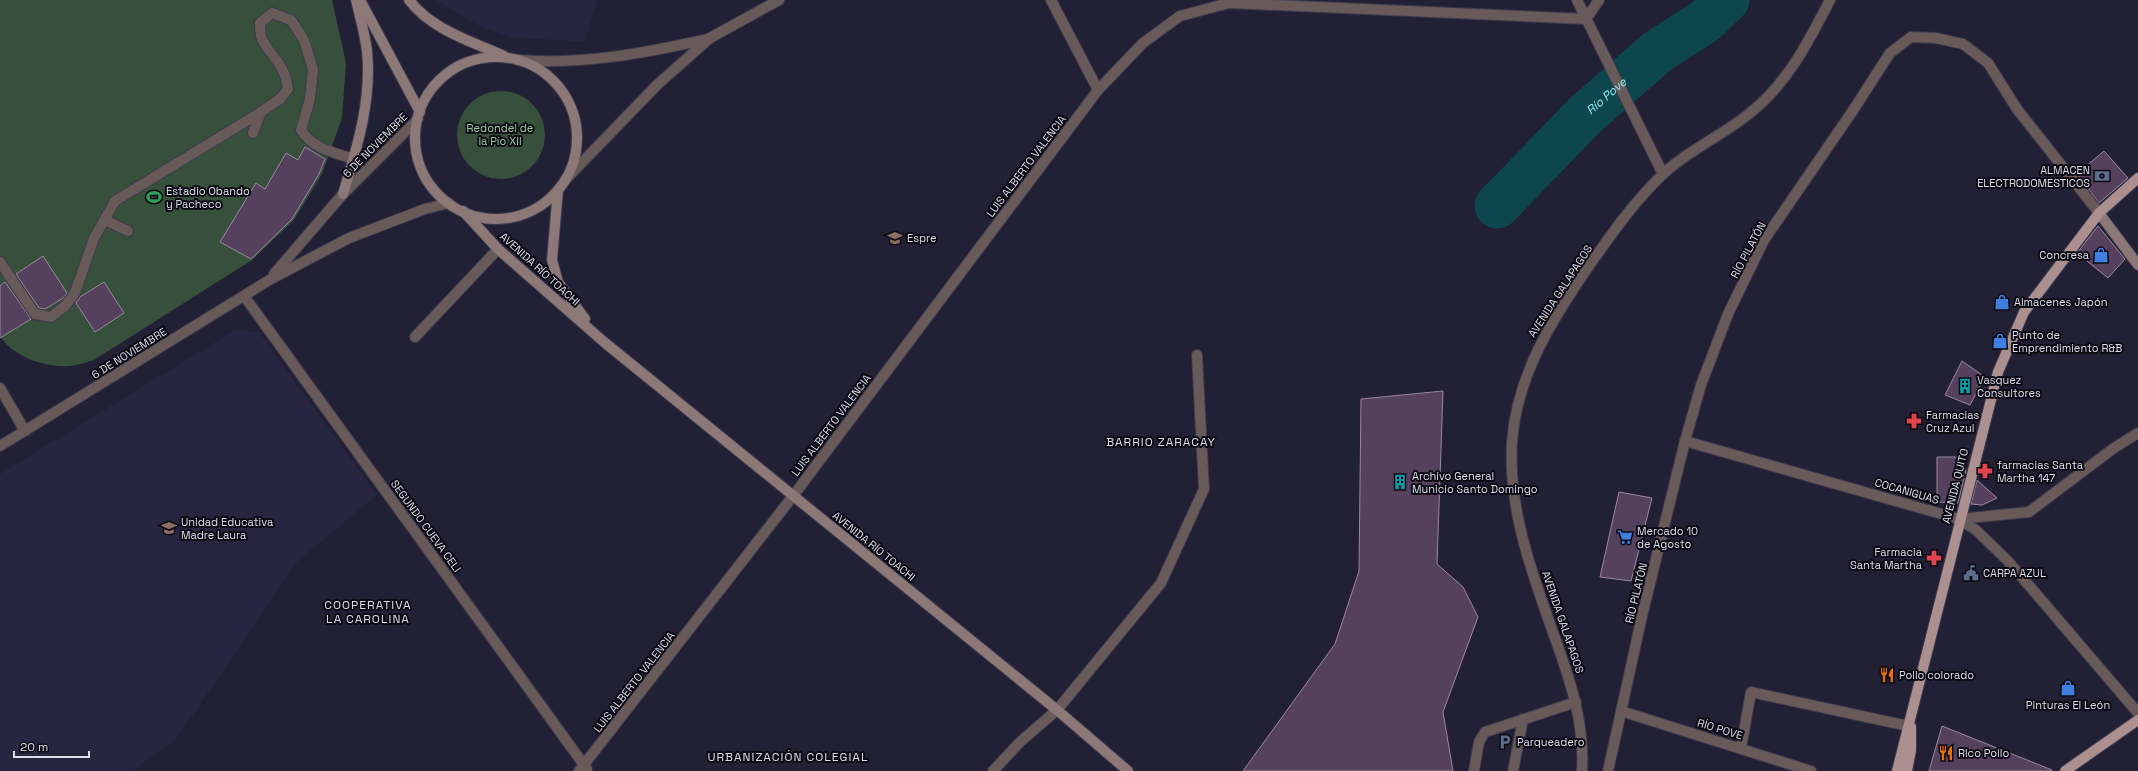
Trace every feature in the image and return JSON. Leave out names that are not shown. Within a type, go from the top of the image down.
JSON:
[{"type":"main road","points":[[343,194],[354,159],[366,103],[368,65],[365,37],[356,0]]},
{"type":"main road","points":[[360,0],[419,115]]},
{"type":"main road","points":[[409,0],[420,12],[443,28],[544,72],[564,94],[571,107],[577,136],[576,151],[566,179],[558,190],[534,209],[507,218],[484,217],[463,211],[449,203],[432,187],[420,166],[416,144],[419,115],[429,94],[437,84],[458,67],[483,58],[513,59]]},
{"type":"main road","name":"AVENIDA QUITO","points":[[1897,771],[1998,372],[2024,312],[2099,213],[2138,178]]},
{"type":"main road","name":"AVENIDA RÍO TOACHI","points":[[558,190],[552,260],[558,282],[568,298],[604,342]]},
{"type":"main road","name":"AVENIDA RÍO TOACHI","points":[[463,211],[498,249],[604,342],[1057,710],[1128,771]]},
{"type":"main road","points":[[2099,213],[2138,265]]},
{"type":"main road","points":[[1907,771],[1911,750],[1911,715]]},
{"type":"main road","points":[[2066,771],[2138,720]]},
{"type":"street","points":[[566,179],[658,84],[710,38],[779,0]]},
{"type":"street","points":[[1051,0],[1098,90]]},
{"type":"street","points":[[1577,0],[1663,174]]},
{"type":"street","points":[[1586,19],[1599,0]]},
{"type":"street","name":"AVENIDA GALAPAGOS","points":[[1582,771],[1583,746],[1576,702],[1521,534],[1511,471],[1518,401],[1544,335],[1617,226],[1642,195],[1663,174],[1695,149],[1750,113],[1772,94],[1805,47],[1830,0]]},
{"type":"street","name":"LUIS ALBERTO VALENCIA","points":[[584,769],[793,496],[1098,90],[1143,43],[1180,16],[1229,4],[1586,19]]},
{"type":"street","points":[[0,262],[35,314],[51,317],[65,306],[75,293],[94,238],[116,201],[280,100],[288,89],[286,74],[261,38],[260,23],[272,13],[291,20],[304,40],[313,69],[310,99],[301,130],[307,139],[324,149],[354,159]]},
{"type":"street","name":"RÍO PILATÓN","points":[[1608,771],[1685,441],[1701,385],[1725,322],[1764,240],[1852,112],[1890,53],[1911,37],[1936,38],[1963,44],[1988,63],[2017,109],[2099,213]]},
{"type":"street","points":[[513,59],[541,62],[590,61],[645,53],[710,38]]},
{"type":"street","points":[[253,133],[261,112]]},
{"type":"street","name":"6 DE NOVIEMBRE","points":[[270,278],[343,194],[419,115]]},
{"type":"street","name":"6 DE NOVIEMBRE","points":[[0,446],[244,296],[270,278],[349,238],[425,209],[449,203]]},
{"type":"street","points":[[105,220],[128,231]]},
{"type":"street","points":[[415,338],[498,249]]},
{"type":"street","name":"SEGUNDO CUEVA CELI","points":[[244,296],[584,769]]},
{"type":"street","points":[[993,771],[1020,742],[1057,710],[1162,583],[1204,489],[1197,355]]},
{"type":"street","points":[[0,388],[25,431]]},
{"type":"street","points":[[1960,519],[2029,512],[2114,448],[2138,433]]},
{"type":"street","name":"COCANIGUAS","points":[[1685,441],[1960,519],[1976,530],[2008,561],[2138,713]]},
{"type":"street","points":[[1741,748],[1751,692],[1908,726]]},
{"type":"street","points":[[1474,771],[1479,742],[1485,732],[1576,702]]},
{"type":"street","name":"RÍO POVE","points":[[1621,711],[1811,771]]},
{"type":"street","points":[[1513,771],[1523,719]]},
{"type":"shaded area","points":[[435,0],[597,0],[585,42],[511,37],[481,27]]},
{"type":"shaded area","name":"Unidad Educativa Madre Laura","points":[[235,330],[259,332],[377,495],[298,561],[177,738],[132,771],[0,771],[0,474]]},
{"type":"green space","name":"Estadio Obando y Pacheco","points":[[0,0],[332,0],[346,63],[342,118],[322,174],[294,220],[252,260],[94,360],[73,366],[51,365],[31,360],[13,350],[0,336]]},
{"type":"green space","name":"Redondel de la Pío XII","points":[[501,91],[518,94],[532,104],[542,118],[545,135],[542,152],[532,166],[518,176],[501,179],[484,176],[470,166],[460,152],[457,135],[460,118],[470,104],[484,94]]},
{"type":"building","points":[[305,147],[325,159],[319,174],[292,219],[251,259],[220,242],[256,183],[265,189],[286,153],[298,160]]},
{"type":"building","name":"ALMACEN ELECTRODOMESTICOS","points":[[2104,151],[2128,178],[2099,203],[2077,174]]},
{"type":"building","name":"Concresa","points":[[2098,226],[2125,259],[2108,278],[2077,253]]},
{"type":"building","points":[[43,256],[67,293],[63,298],[45,309],[39,308],[16,274]]},
{"type":"building","points":[[5,282],[31,319],[0,338],[0,286]]},
{"type":"building","points":[[104,282],[124,313],[95,332],[76,303],[80,297]]},
{"type":"building","name":"Vasquez Consultores","points":[[1962,361],[1985,377],[1970,405],[1945,395]]},
{"type":"building","points":[[1443,391],[1437,564],[1463,587],[1478,617],[1443,712],[1453,771],[1243,771],[1335,644],[1359,571],[1361,399]]},
{"type":"building","points":[[1937,457],[1960,457],[1960,464],[1966,470],[1958,503],[1937,502]]},
{"type":"building","points":[[1977,480],[1997,498],[1982,505],[1971,504]]},
{"type":"building","name":"Mercado 10 de Agosto","points":[[1619,492],[1652,498],[1631,581],[1600,577]]},
{"type":"building","points":[[1942,726],[2052,770],[2052,771],[1929,771]]},
{"type":"waterway","name":"Río Pove","points":[[1497,206],[1585,115],[1657,52],[1705,21],[1727,0]]},
{"type":"place","name":"ALMACEN ELECTRODOMESTICOS","points":[[2102,176]]},
{"type":"place","name":"Estadio Obando y Pacheco","points":[[154,197]]},
{"type":"place","name":"Espre","points":[[895,238]]},
{"type":"place","name":"Concresa","points":[[2101,255]]},
{"type":"place","name":"Almacenes Japón","points":[[2002,302]]},
{"type":"place","name":"Punto de Emprendimiento R&B","points":[[2000,341]]},
{"type":"place","name":"Vasquez Consultores","points":[[1965,386]]},
{"type":"place","name":"Farmacias Cruz Azul","points":[[1914,421]]},
{"type":"place","name":"farmacias Santa Martha 147","points":[[1985,471]]},
{"type":"place","name":"Archivo General Municio Santo Domingo","points":[[1400,482]]},
{"type":"place","name":"Unidad Educativa Madre Laura","points":[[169,528]]},
{"type":"place","name":"Mercado 10 de Agosto","points":[[1625,537]]},
{"type":"place","name":"Farmacia Santa Martha","points":[[1934,558]]},
{"type":"place","name":"CARPA AZUL","points":[[1971,573]]},
{"type":"place","name":"Pollo colorado","points":[[1887,675]]},
{"type":"place","name":"Pinturas El León","points":[[2068,688]]},
{"type":"place","name":"Parqueadero","points":[[1505,742]]},
{"type":"place","name":"RIco Pollo","points":[[1946,753]]},
{"type":"district","name":"BARRIO ZARACAY","points":[[1161,442]]},
{"type":"district","name":"COOPERATIVA LA CAROLINA","points":[[368,612]]},
{"type":"district","name":"URBANIZACIÓN COLEGIAL","points":[[788,757]]}]
